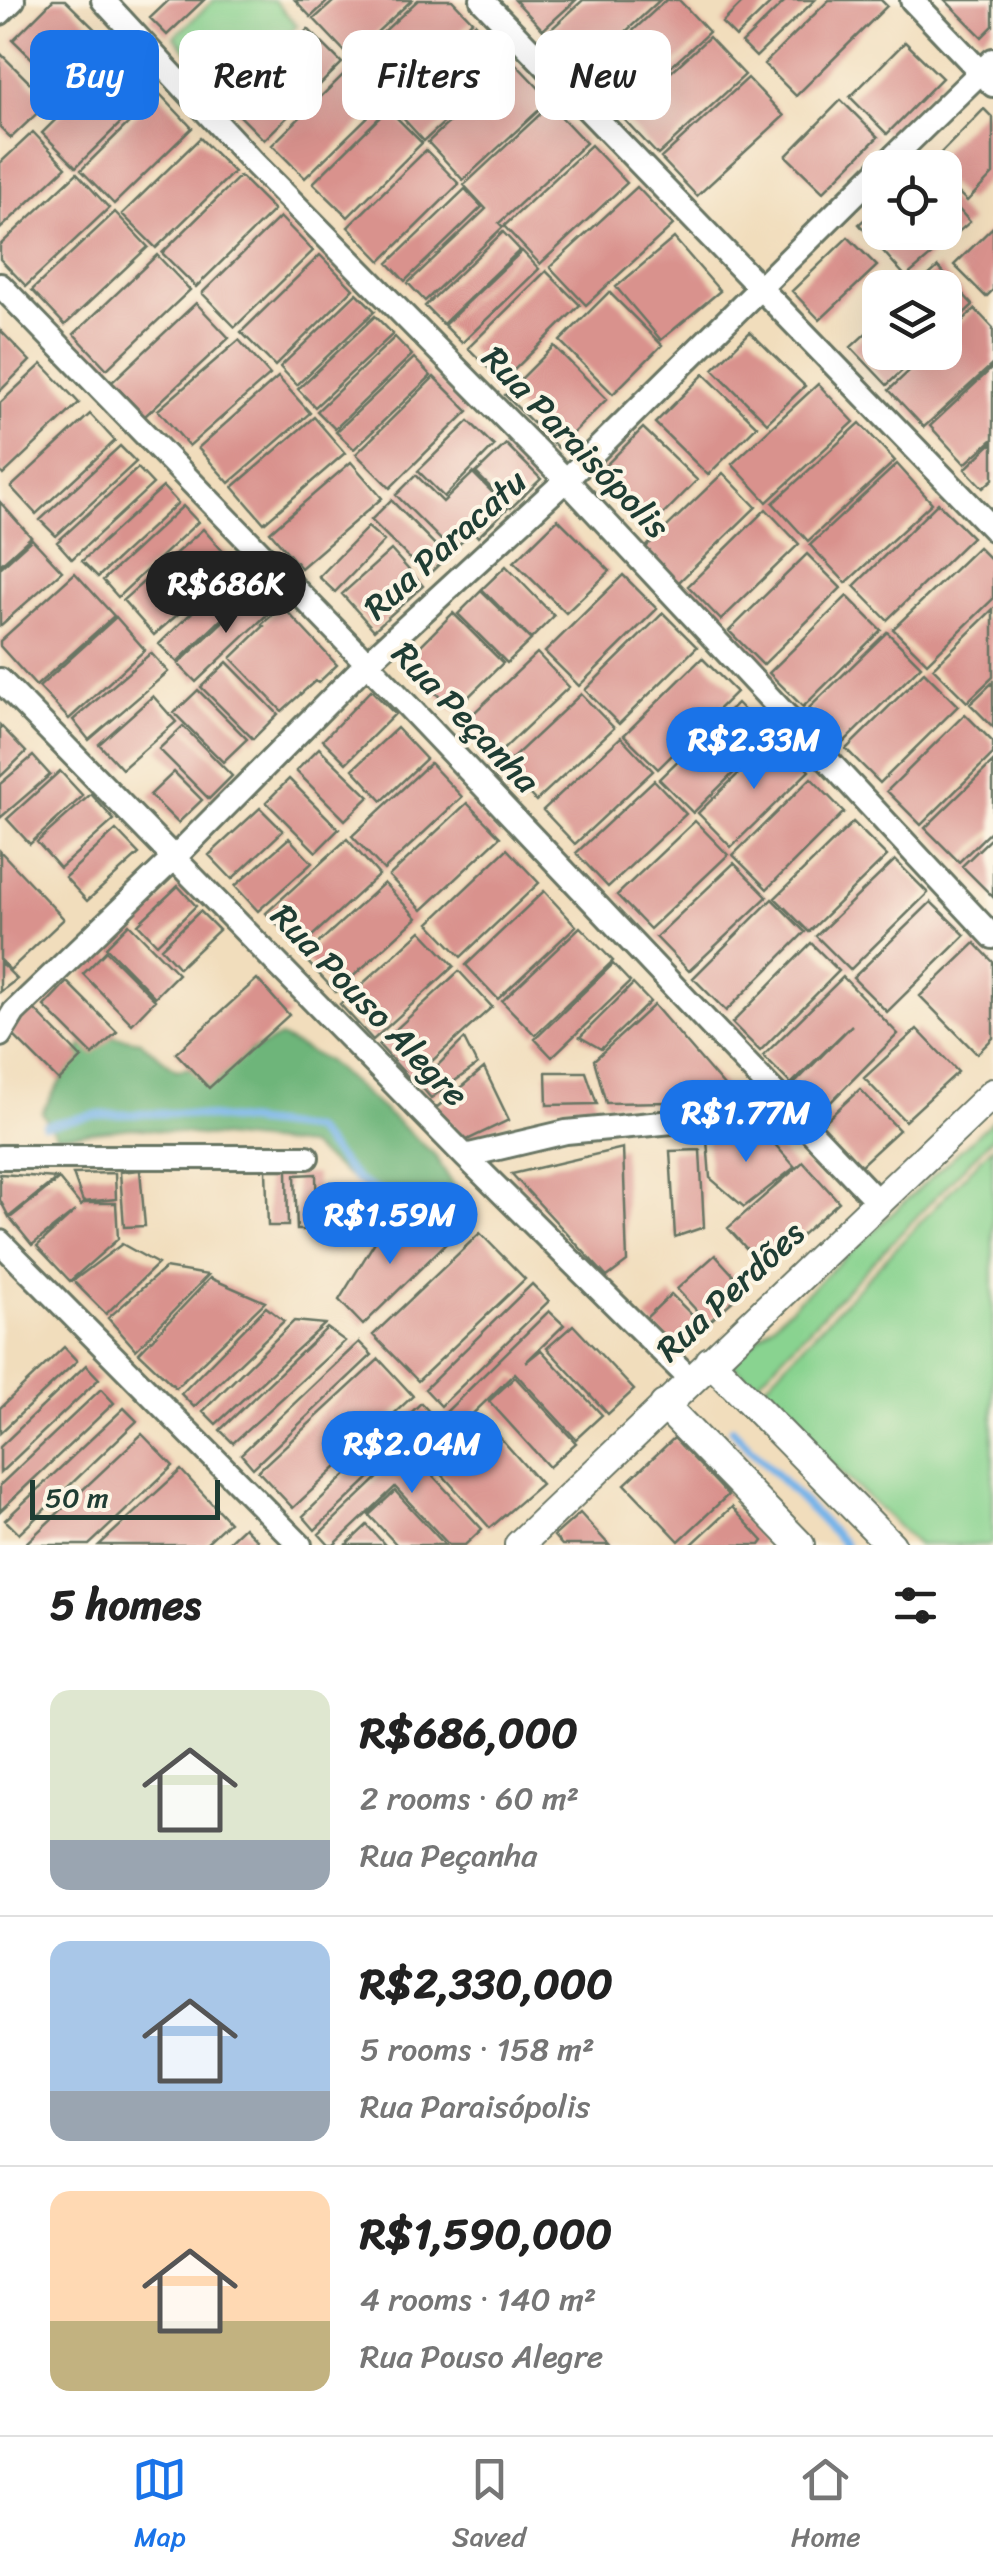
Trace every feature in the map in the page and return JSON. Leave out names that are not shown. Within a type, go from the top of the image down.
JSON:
[{"type":"street","points":[[0,13],[13,0]]},
{"type":"street","name":"Rua Paraisópolis","points":[[103,0],[253,162],[566,480],[993,936]]},
{"type":"street","points":[[482,0],[993,529]]},
{"type":"street","points":[[912,0],[989,72]]},
{"type":"street","name":"Rua Paracatu","points":[[901,150],[989,72]]},
{"type":"street","name":"Rua Paracatu","points":[[0,1034],[7,1015],[174,858],[367,663],[566,480],[862,187]]},
{"type":"street","name":"Rua Peçanha","points":[[0,285],[367,663],[878,1202]]},
{"type":"street","name":"Rua Pouso Alegre","points":[[0,680],[465,1156],[891,1545]]},
{"type":"street","name":"Rua Perdões","points":[[519,1545],[993,1093]]},
{"type":"street","points":[[465,1156],[566,1132],[705,1119],[783,1102]]},
{"type":"street","points":[[0,1157],[306,1158]]},
{"type":"street","points":[[1,1242],[300,1545]]},
{"type":"street","points":[[664,1405],[800,1545]]},
{"type":"green space","points":[[214,0],[274,0],[297,26],[293,30],[182,30]]},
{"type":"green space","points":[[90,1032],[140,1041],[176,1070],[230,1059],[280,1037],[327,1061],[434,1154],[465,1204],[396,1212],[308,1146],[133,1128],[56,1136],[42,1112]]},
{"type":"green space","points":[[993,1120],[993,1137],[755,1385],[731,1363]]},
{"type":"green space","points":[[993,1146],[993,1542],[918,1545],[757,1394]]},
{"type":"building","points":[[53,0],[65,0],[96,30],[30,30],[30,57],[13,40]]},
{"type":"building","points":[[169,0],[204,0],[167,35],[150,18]]},
{"type":"building","points":[[295,0],[329,0],[311,17]]},
{"type":"building","points":[[335,0],[412,0],[379,30],[342,30],[342,49],[314,19]]},
{"type":"building","points":[[418,0],[452,0],[472,21],[462,30],[386,30]]},
{"type":"building","points":[[515,0],[576,0],[543,30]]},
{"type":"building","points":[[583,0],[660,0],[628,30],[550,30]]},
{"type":"building","points":[[666,0],[679,0],[709,32],[671,67],[671,30],[634,30]]},
{"type":"building","points":[[745,0],[774,0],[736,37],[722,23]]},
{"type":"building","points":[[786,0],[815,0],[756,57],[742,43]]},
{"type":"building","points":[[829,0],[881,0],[887,6],[796,96],[764,64]]},
{"type":"building","points":[[945,0],[993,0],[993,26],[982,37]]},
{"type":"building","points":[[709,37],[745,75],[658,155],[625,120],[671,120],[671,72]]},
{"type":"building","points":[[905,42],[942,78],[887,134],[850,97]]},
{"type":"building","points":[[322,43],[342,63],[322,83]]},
{"type":"building","points":[[0,53],[30,83],[30,120],[11,138],[0,127]]},
{"type":"building","points":[[515,63],[535,84],[535,114],[463,180],[428,142],[452,120],[515,120]]},
{"type":"building","points":[[342,76],[342,120],[365,120],[305,178],[272,145],[297,120],[322,120],[322,96]]},
{"type":"building","points":[[748,78],[784,116],[697,196],[661,158]]},
{"type":"building","points":[[159,93],[179,114],[179,120],[192,128],[114,204],[81,170],[132,120],[159,120]]},
{"type":"building","points":[[841,100],[878,137],[823,192],[786,156]]},
{"type":"building","points":[[984,109],[993,118],[993,174],[967,201],[962,196],[962,150],[944,150]]},
{"type":"building","points":[[535,119],[564,120],[586,143],[499,223],[503,227],[425,301],[408,283],[486,209],[464,185]]},
{"type":"building","points":[[55,120],[124,120],[76,167],[42,133]]},
{"type":"building","points":[[244,120],[284,120],[264,140]]},
{"type":"building","points":[[377,120],[399,120],[422,143],[348,217],[313,183]]},
{"type":"building","points":[[405,120],[447,120],[424,141]]},
{"type":"building","points":[[33,132],[66,167],[0,229],[0,163]]},
{"type":"building","points":[[200,138],[234,172],[156,248],[122,214]]},
{"type":"building","points":[[591,145],[627,183],[540,264],[504,226]]},
{"type":"building","points":[[426,150],[459,184],[381,261],[348,227]]},
{"type":"building","points":[[77,173],[109,208],[26,286],[0,259],[0,245]]},
{"type":"building","points":[[240,176],[274,210],[196,287],[162,253]]},
{"type":"building","points":[[637,187],[673,225],[586,305],[550,267]]},
{"type":"building","points":[[465,189],[482,207],[405,281],[388,263]]},
{"type":"building","points":[[115,212],[148,247],[65,325],[32,290]]},
{"type":"building","points":[[962,213],[970,222],[962,229]]},
{"type":"building","points":[[280,217],[313,251],[235,327],[202,293]]},
{"type":"building","points":[[993,227],[993,290],[986,297],[954,265]]},
{"type":"building","points":[[503,232],[520,250],[443,324],[425,306]]},
{"type":"building","points":[[848,237],[877,266],[862,270],[862,280],[820,320],[792,291]]},
{"type":"building","points":[[674,238],[720,291],[661,340],[616,287]]},
{"type":"building","points":[[882,250],[937,250],[914,270],[900,270]]},
{"type":"building","points":[[522,251],[539,269],[462,343],[444,325]]},
{"type":"building","points":[[157,255],[190,290],[107,369],[74,334]]},
{"type":"building","points":[[320,255],[353,289],[275,366],[241,332]]},
{"type":"building","points":[[546,271],[580,305],[502,382],[468,348]]},
{"type":"building","points":[[609,292],[662,345],[613,394],[560,341]]},
{"type":"building","points":[[357,293],[375,311],[297,385],[280,367]]},
{"type":"building","points":[[962,293],[973,305],[962,315]]},
{"type":"building","points":[[196,303],[229,338],[145,416],[112,382]]},
{"type":"building","points":[[975,309],[993,328],[993,364],[924,427],[889,390],[910,370],[962,370],[962,321]]},
{"type":"building","points":[[375,316],[393,334],[315,407],[298,389]]},
{"type":"building","points":[[0,330],[30,361],[0,391]]},
{"type":"building","points":[[750,332],[805,386],[767,423],[713,369]]},
{"type":"building","points":[[395,337],[412,355],[335,429],[317,411]]},
{"type":"building","points":[[862,337],[862,359],[851,347]]},
{"type":"building","points":[[239,340],[270,375],[189,446],[158,410]]},
{"type":"building","points":[[554,346],[607,399],[558,448],[505,395]]},
{"type":"building","points":[[414,358],[431,376],[354,449],[336,432]]},
{"type":"building","points":[[42,364],[79,403],[3,475],[0,403]]},
{"type":"building","points":[[993,367],[993,439],[965,464],[930,426]]},
{"type":"building","points":[[873,370],[903,370],[887,385]]},
{"type":"building","points":[[704,374],[757,426],[708,475],[655,423]]},
{"type":"building","points":[[278,377],[310,413],[229,483],[198,448]]},
{"type":"building","points":[[434,377],[468,411],[390,488],[356,454]]},
{"type":"building","points":[[818,384],[854,422],[767,502],[732,464]]},
{"type":"building","points":[[90,414],[115,441],[36,514],[11,487]]},
{"type":"building","points":[[314,417],[345,453],[264,523],[233,487]]},
{"type":"building","points":[[469,421],[494,446],[444,497],[418,471]]},
{"type":"building","points":[[860,423],[895,461],[808,541],[773,503]]},
{"type":"building","points":[[643,428],[697,480],[648,530],[594,477]]},
{"type":"building","points":[[993,442],[993,479],[983,488],[965,469]]},
{"type":"building","points":[[506,444],[541,479],[511,508],[476,473]]},
{"type":"building","points":[[120,446],[136,462],[56,536],[40,520]]},
{"type":"building","points":[[351,462],[382,498],[301,568],[270,532]]},
{"type":"building","points":[[897,464],[932,503],[846,583],[810,545]]},
{"type":"building","points":[[138,468],[153,484],[72,559],[57,542]]},
{"type":"building","points":[[473,473],[508,508],[478,537],[473,531],[452,551],[396,495],[416,475],[443,502]]},
{"type":"building","points":[[723,473],[756,507],[678,583],[644,549]]},
{"type":"building","points":[[163,487],[178,503],[98,577],[82,561]]},
{"type":"building","points":[[391,500],[447,557],[427,576],[371,520]]},
{"type":"building","points":[[0,502],[31,537],[0,565]]},
{"type":"building","points":[[938,503],[972,537],[887,620],[854,586]]},
{"type":"building","points":[[183,506],[198,522],[118,597],[103,580]]},
{"type":"building","points":[[766,509],[799,544],[721,620],[688,586]]},
{"type":"building","points":[[558,519],[610,571],[566,613],[514,562]]},
{"type":"building","points":[[368,527],[384,541],[335,592],[319,577]]},
{"type":"building","points":[[203,529],[235,565],[154,635],[123,600]]},
{"type":"building","points":[[32,539],[62,571],[0,626],[0,568]]},
{"type":"building","points":[[978,547],[993,562],[993,599],[927,663],[893,629]]},
{"type":"building","points":[[391,550],[423,586],[374,630],[342,594]]},
{"type":"building","points":[[807,554],[841,588],[763,665],[729,631]]},
{"type":"building","points":[[506,566],[554,616],[531,639],[482,589]]},
{"type":"building","points":[[237,569],[255,587],[177,662],[159,644]]},
{"type":"building","points":[[75,573],[114,616],[36,686],[0,646],[0,641]]},
{"type":"building","points":[[623,575],[657,609],[579,686],[545,652]]},
{"type":"building","points":[[257,589],[274,608],[196,682],[178,664]]},
{"type":"building","points":[[481,591],[531,640],[507,663],[458,614]]},
{"type":"building","points":[[847,596],[881,630],[803,707],[769,673]]},
{"type":"building","points":[[282,606],[337,665],[282,711],[231,658]]},
{"type":"building","points":[[993,609],[993,677],[967,702],[933,668]]},
{"type":"building","points":[[453,613],[503,663],[454,711],[404,662]]},
{"type":"building","points":[[663,613],[697,647],[619,724],[585,690]]},
{"type":"building","points":[[116,617],[145,650],[69,719],[39,687]]},
{"type":"building","points":[[887,632],[921,666],[843,743],[809,708]]},
{"type":"building","points":[[151,653],[168,672],[89,740],[73,720]]},
{"type":"building","points":[[537,653],[569,687],[491,761],[459,727]]},
{"type":"building","points":[[702,658],[736,692],[658,769],[624,735]]},
{"type":"building","points":[[227,662],[278,714],[253,739],[201,687]]},
{"type":"building","points":[[924,672],[958,706],[880,783],[846,749]]},
{"type":"building","points":[[993,682],[993,727],[970,704]]},
{"type":"building","points":[[198,690],[247,739],[223,762],[174,713]]},
{"type":"building","points":[[371,690],[395,714],[346,763],[323,740]]},
{"type":"building","points":[[581,694],[614,728],[536,801],[503,767]]},
{"type":"building","points":[[153,696],[176,722],[122,769],[99,744]]},
{"type":"building","points":[[737,703],[770,737],[693,813],[659,779]]},
{"type":"building","points":[[965,714],[993,742],[993,754],[921,825],[887,791]]},
{"type":"building","points":[[0,725],[26,752],[0,777]]},
{"type":"building","points":[[183,726],[232,776],[209,799],[159,749]]},
{"type":"building","points":[[397,728],[426,759],[382,801],[353,769]]},
{"type":"building","points":[[621,737],[653,771],[575,844],[543,810]]},
{"type":"building","points":[[776,737],[809,771],[731,847],[698,813]]},
{"type":"building","points":[[319,748],[369,797],[345,820],[296,771]]},
{"type":"building","points":[[33,756],[50,775],[0,818],[0,784]]},
{"type":"building","points":[[993,762],[993,829],[959,862],[925,828]]},
{"type":"building","points":[[430,763],[462,797],[384,870],[352,836]]},
{"type":"building","points":[[60,771],[83,796],[30,844],[7,819]]},
{"type":"building","points":[[174,772],[202,800],[178,823],[150,795]]},
{"type":"building","points":[[811,778],[844,812],[767,889],[733,855]]},
{"type":"building","points":[[289,779],[339,829],[316,852],[266,802]]},
{"type":"building","points":[[654,780],[686,814],[608,887],[576,853]]},
{"type":"building","points":[[91,794],[114,820],[60,868],[37,842]]},
{"type":"building","points":[[467,803],[500,837],[422,910],[389,876]]},
{"type":"building","points":[[260,808],[283,831],[232,879],[209,855]]},
{"type":"building","points":[[695,821],[728,855],[650,929],[617,895]]},
{"type":"building","points":[[853,822],[887,856],[809,932],[775,898]]},
{"type":"building","points":[[116,830],[139,854],[87,901],[65,877]]},
{"type":"building","points":[[993,836],[993,897],[962,866]]},
{"type":"building","points":[[289,838],[312,863],[258,911],[235,886]]},
{"type":"building","points":[[347,839],[379,875],[299,948],[266,913]]},
{"type":"building","points":[[507,849],[539,883],[461,957],[429,923]]},
{"type":"building","points":[[0,851],[64,919],[10,970],[0,959]]},
{"type":"building","points":[[895,860],[928,893],[850,970],[816,936]]},
{"type":"building","points":[[734,863],[767,897],[689,971],[656,937]]},
{"type":"building","points":[[384,883],[417,918],[336,992],[303,957]]},
{"type":"building","points":[[178,886],[196,906],[157,944],[138,924]]},
{"type":"building","points":[[544,891],[576,926],[498,999],[466,965]]},
{"type":"building","points":[[772,899],[805,932],[726,1011],[693,978]]},
{"type":"building","points":[[931,902],[965,935],[887,1012],[853,978]]},
{"type":"building","points":[[200,911],[219,930],[179,968],[161,948]]},
{"type":"building","points":[[129,924],[178,974],[155,997],[106,947]]},
{"type":"building","points":[[580,927],[613,961],[535,1035],[502,1001]]},
{"type":"building","points":[[421,931],[454,966],[373,1040],[340,1004]]},
{"type":"building","points":[[811,943],[839,971],[760,1051],[732,1023]]},
{"type":"building","points":[[975,943],[993,962],[993,1038],[977,1054],[920,996]]},
{"type":"building","points":[[106,951],[155,1000],[132,1024],[83,974]]},
{"type":"building","points":[[0,962],[17,979],[0,992]]},
{"type":"building","points":[[613,964],[630,982],[552,1057],[535,1039]]},
{"type":"building","points":[[459,971],[492,1007],[411,1080],[379,1045]]},
{"type":"building","points":[[843,977],[898,1034],[819,1114],[791,1087],[852,1025],[791,1084],[763,1056]]},
{"type":"building","points":[[257,979],[289,1015],[209,1088],[176,1053]]},
{"type":"building","points":[[67,982],[117,1032],[93,1055],[44,1006]]},
{"type":"building","points":[[633,984],[650,1002],[601,1049],[580,1037]]},
{"type":"building","points":[[654,1005],[737,1101],[606,1103],[594,1060]]},
{"type":"building","points":[[33,1008],[82,1058],[59,1081],[9,1031]]},
{"type":"building","points":[[917,1029],[958,1072],[905,1121],[864,1078]]},
{"type":"building","points":[[464,1039],[477,1065],[431,1098],[419,1084]]},
{"type":"building","points":[[484,1068],[509,1120],[465,1141],[436,1108]]},
{"type":"building","points":[[546,1072],[586,1072],[597,1104],[547,1105]]},
{"type":"building","points":[[860,1089],[899,1130],[859,1167],[821,1125]]},
{"type":"building","points":[[764,1132],[795,1167],[744,1207],[710,1178],[707,1140]]},
{"type":"building","points":[[623,1148],[627,1262],[607,1277],[512,1174]]},
{"type":"building","points":[[700,1150],[704,1227],[675,1237],[670,1151]]},
{"type":"building","points":[[803,1162],[839,1202],[764,1268],[728,1228]]},
{"type":"building","points":[[140,1170],[145,1226],[124,1227],[120,1172]]},
{"type":"building","points":[[266,1170],[287,1170],[288,1226],[268,1226]]},
{"type":"building","points":[[115,1173],[116,1199],[83,1202],[73,1174]]},
{"type":"building","points":[[0,1174],[57,1178],[9,1217],[0,1200]]},
{"type":"building","points":[[316,1174],[317,1230],[297,1230],[295,1175]]},
{"type":"building","points":[[59,1179],[81,1206],[116,1203],[118,1239],[70,1281],[37,1246],[75,1211],[32,1245],[10,1218]]},
{"type":"building","points":[[389,1219],[431,1239],[469,1221],[363,1325],[339,1300]]},
{"type":"building","points":[[480,1233],[525,1279],[418,1381],[373,1335]]},
{"type":"building","points":[[122,1244],[158,1264],[106,1314],[73,1281]]},
{"type":"building","points":[[715,1255],[746,1289],[708,1323],[677,1289]]},
{"type":"building","points":[[165,1268],[208,1275],[136,1350],[108,1318]]},
{"type":"building","points":[[210,1278],[265,1302],[176,1388],[139,1353]]},
{"type":"building","points":[[532,1284],[549,1301],[441,1406],[425,1389]]},
{"type":"building","points":[[671,1294],[704,1327],[679,1351],[646,1318]]},
{"type":"building","points":[[266,1307],[284,1321],[194,1407],[181,1394]]},
{"type":"building","points":[[549,1311],[564,1325],[526,1362],[541,1350],[602,1415],[576,1439],[515,1373],[459,1427],[445,1413]]},
{"type":"building","points":[[294,1321],[325,1324],[216,1424],[203,1411]]},
{"type":"building","points":[[573,1325],[634,1390],[608,1414],[547,1348]]},
{"type":"building","points":[[327,1328],[345,1341],[233,1443],[220,1430]]},
{"type":"building","points":[[359,1342],[372,1355],[253,1468],[241,1454]]},
{"type":"building","points":[[64,1347],[77,1361],[0,1433],[0,1408]]},
{"type":"building","points":[[379,1359],[413,1396],[293,1508],[258,1471]]},
{"type":"building","points":[[86,1365],[99,1379],[0,1473],[0,1447]]},
{"type":"building","points":[[515,1377],[576,1443],[549,1467],[489,1401]]},
{"type":"building","points":[[101,1389],[114,1403],[0,1511],[0,1485]]},
{"type":"building","points":[[421,1403],[434,1417],[315,1530],[303,1516]]},
{"type":"building","points":[[124,1408],[137,1421],[19,1534],[5,1520]]},
{"type":"building","points":[[482,1417],[541,1484],[490,1528],[431,1462]]},
{"type":"building","points":[[437,1421],[450,1435],[405,1477],[422,1464],[482,1529],[465,1545],[449,1545],[395,1487],[334,1545],[329,1545],[319,1534]]},
{"type":"building","points":[[142,1434],[173,1466],[89,1545],[24,1545]]},
{"type":"building","points":[[674,1438],[728,1495],[679,1541],[625,1484]]},
{"type":"building","points":[[181,1470],[229,1522],[204,1545],[99,1545]]},
{"type":"building","points":[[395,1491],[445,1545],[397,1545],[369,1515]]},
{"type":"building","points":[[732,1507],[763,1541],[760,1545],[691,1545]]},
{"type":"building","points":[[580,1513],[609,1545],[562,1545],[554,1536]]},
{"type":"building","points":[[367,1525],[385,1545],[346,1545]]},
{"type":"building","points":[[244,1527],[257,1540],[252,1545],[225,1545]]},
{"type":"waterway","points":[[45,1125],[95,1115],[179,1113],[313,1130],[357,1180],[420,1214],[461,1209]]},
{"type":"waterway","points":[[732,1429],[845,1545]]}]
